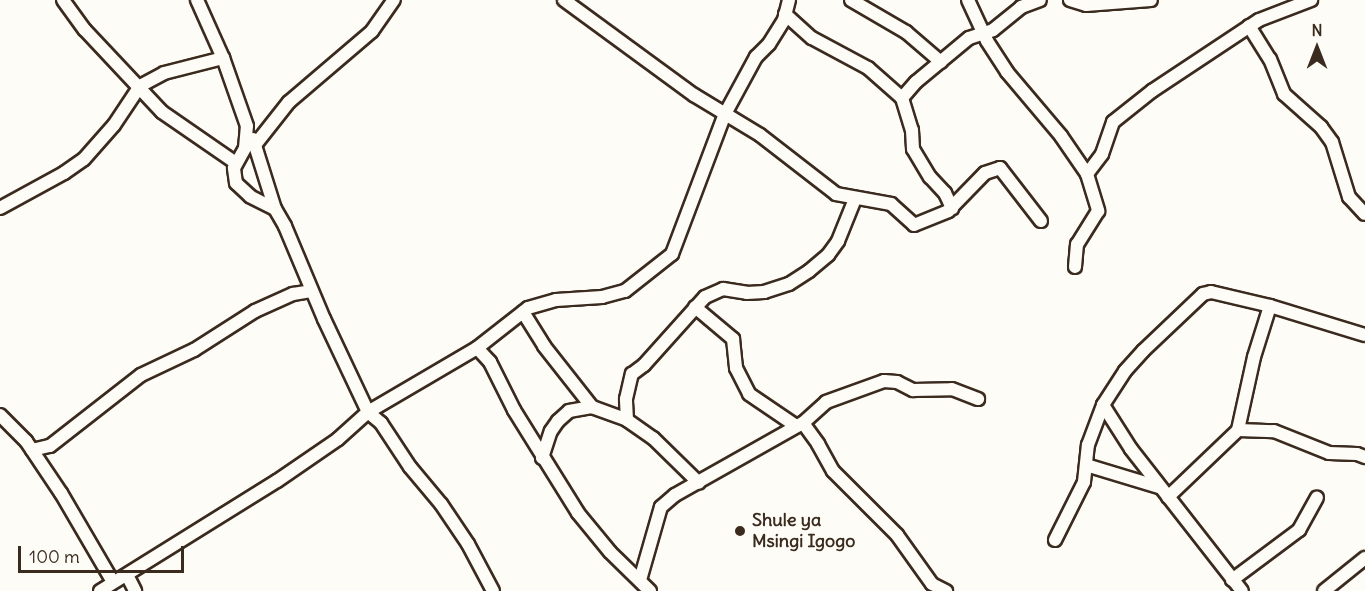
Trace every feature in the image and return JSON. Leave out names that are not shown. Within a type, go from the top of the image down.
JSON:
[{"type":"street","points":[[63,0],[85,30],[172,120],[236,163]]},
{"type":"street","points":[[197,0],[224,58],[255,145],[274,209],[285,226],[312,291],[368,412],[381,423],[410,466],[446,511],[468,544],[493,591]]},
{"type":"street","points":[[255,145],[289,102],[372,31],[394,0]]},
{"type":"street","points":[[564,0],[725,114],[760,135],[836,194],[891,204],[914,225],[952,208],[985,173],[1000,168],[1041,221]]},
{"type":"street","points":[[100,591],[277,481],[338,439],[368,412],[477,348],[523,312],[556,300],[602,297],[625,291],[672,254],[725,114],[756,57],[777,33],[789,0]]},
{"type":"street","points":[[851,0],[906,32],[941,62]]},
{"type":"street","points":[[968,0],[983,34],[1007,72],[1061,136],[1087,174],[1098,212],[1077,244],[1075,267]]},
{"type":"street","points":[[902,98],[916,82],[969,38],[993,30],[1021,7],[1040,0]]},
{"type":"street","points":[[1070,0],[1086,5],[1151,0]]},
{"type":"street","points":[[1087,174],[1102,154],[1113,122],[1176,73],[1249,26],[1268,16],[1311,0]]},
{"type":"street","points":[[785,14],[812,38],[868,68],[902,98],[912,130],[913,149],[930,177],[945,193],[952,208]]},
{"type":"street","points":[[1249,26],[1270,59],[1284,94],[1321,127],[1332,142],[1349,197],[1365,214]]},
{"type":"street","points":[[0,208],[64,173],[84,159],[114,125],[139,88],[164,73],[224,58]]},
{"type":"street","points":[[247,126],[245,147],[236,163],[234,177],[240,188],[274,209]]},
{"type":"street","points":[[627,420],[626,399],[632,374],[645,365],[705,297],[723,289],[747,293],[764,292],[789,284],[809,271],[828,255],[838,241],[855,199]]},
{"type":"street","points":[[32,450],[50,446],[141,375],[194,350],[255,311],[293,294],[312,291]]},
{"type":"street","points":[[1055,540],[1084,482],[1088,445],[1103,405],[1125,371],[1143,351],[1203,294],[1211,292],[1270,306],[1364,334]]},
{"type":"street","points":[[1168,497],[1238,430],[1254,357],[1270,306]]},
{"type":"street","points":[[695,307],[733,339],[736,368],[749,394],[799,424],[818,444],[833,471],[897,535],[932,584],[946,591]]},
{"type":"street","points":[[523,312],[544,346],[592,407]]},
{"type":"street","points":[[477,348],[490,362],[542,458],[578,513],[610,552],[650,591]]},
{"type":"street","points":[[640,580],[661,507],[675,495],[799,424],[826,402],[884,381],[897,382],[913,390],[942,387],[978,399]]},
{"type":"street","points":[[609,412],[626,399]]},
{"type":"street","points":[[1103,405],[1117,430],[1234,586],[1299,530],[1317,498]]},
{"type":"street","points":[[542,458],[550,431],[558,422],[569,411],[592,407],[627,420],[653,438],[699,483]]},
{"type":"street","points":[[0,415],[32,450],[86,531],[113,582]]},
{"type":"street","points":[[1238,430],[1274,431],[1329,453],[1357,454],[1365,457]]},
{"type":"street","points":[[1086,465],[1159,487]]},
{"type":"street","points":[[1324,591],[1365,558]]},
{"type":"street","points":[[127,575],[135,591]]},
{"type":"place","name":"Shule ya Msingi Igogo","points":[[740,531]]}]
